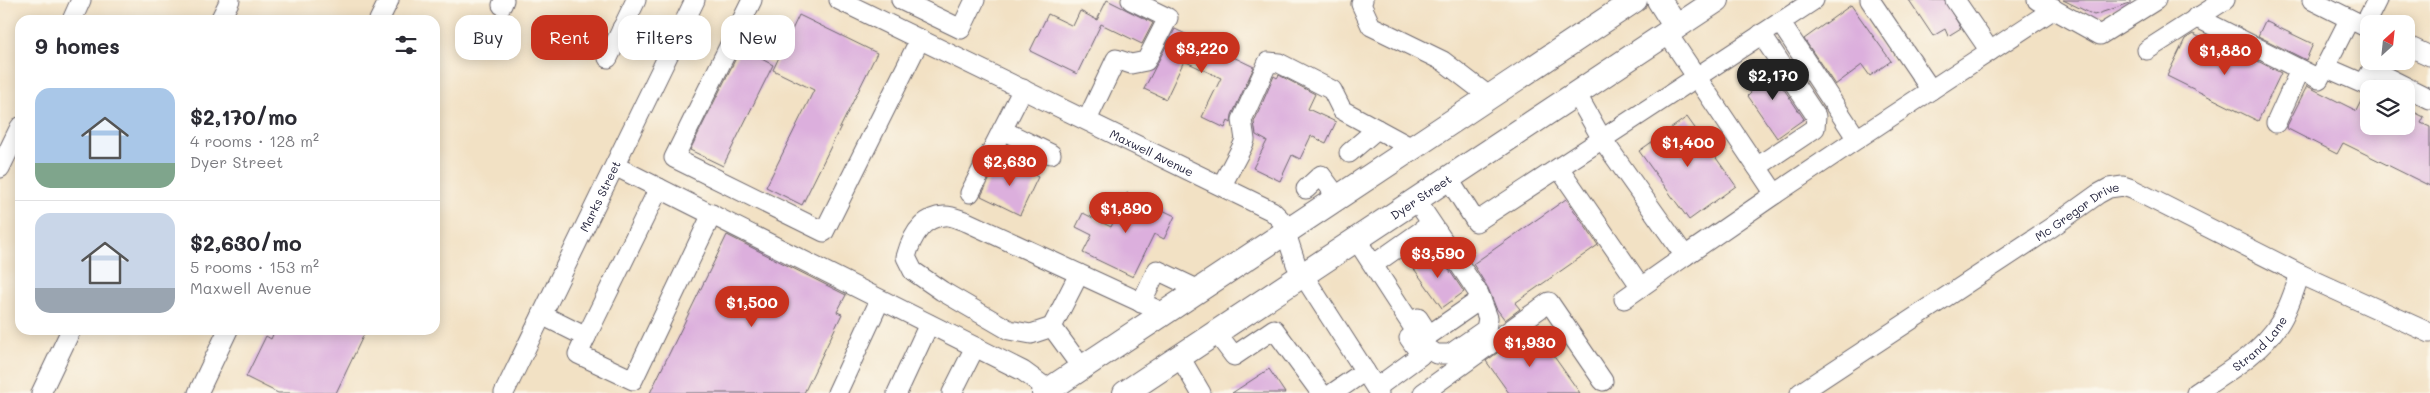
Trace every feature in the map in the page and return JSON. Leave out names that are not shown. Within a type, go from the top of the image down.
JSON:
[{"type":"main road","points":[[1047,391],[1635,0]]},
{"type":"main road","points":[[1659,0],[1671,30]]},
{"type":"main road","name":"Dyer Street","points":[[1125,393],[1717,0]]},
{"type":"street","points":[[74,15],[81,0]]},
{"type":"street","points":[[222,15],[230,0]]},
{"type":"street","points":[[382,15],[389,0]]},
{"type":"street","points":[[628,15],[636,0]]},
{"type":"street","name":"Marks Street","points":[[688,15],[696,0]]},
{"type":"street","points":[[752,0],[674,158],[824,232],[927,43],[946,22]]},
{"type":"street","name":"Maxwell Avenue","points":[[839,0],[1272,211],[1282,221],[1293,256],[1303,275],[1378,391]]},
{"type":"street","points":[[884,22],[896,0]]},
{"type":"street","points":[[901,0],[960,29],[975,0]]},
{"type":"street","points":[[1086,120],[1116,59],[1131,64],[1146,62],[1168,18],[1131,0]]},
{"type":"street","points":[[1363,0],[1361,4],[1370,26],[1443,61],[1490,97]]},
{"type":"street","points":[[1448,178],[1476,222],[1814,0]]},
{"type":"street","points":[[1870,0],[1931,90]]},
{"type":"street","points":[[1955,0],[1990,51]]},
{"type":"street","points":[[2037,0],[2100,35],[2156,0]]},
{"type":"street","points":[[2147,50],[2224,0]]},
{"type":"street","points":[[2312,0],[2360,24]]},
{"type":"street","points":[[2367,15],[2377,0]]},
{"type":"street","points":[[1624,299],[1775,194],[2054,9]]},
{"type":"street","points":[[2196,17],[2319,79],[2325,67],[2360,26]]},
{"type":"street","points":[[1780,22],[1857,139]]},
{"type":"street","points":[[1671,30],[1697,77],[1775,194]]},
{"type":"street","points":[[1757,167],[1815,128],[1816,116],[1761,34]]},
{"type":"street","points":[[608,58],[618,37]]},
{"type":"street","points":[[2415,49],[2430,56]]},
{"type":"street","name":"Marks Street","points":[[504,393],[666,60]]},
{"type":"street","points":[[1222,186],[1245,140],[1242,120],[1268,62],[1279,63],[1332,90],[1342,110],[1412,148]]},
{"type":"street","points":[[2325,67],[2364,84],[2372,70]]},
{"type":"street","points":[[2276,123],[2300,70]]},
{"type":"street","points":[[2381,70],[2430,99]]},
{"type":"street","points":[[970,193],[1023,89]]},
{"type":"street","points":[[1576,93],[1602,139],[1685,256]]},
{"type":"street","points":[[1349,153],[1377,129]]},
{"type":"street","points":[[1002,130],[1051,154]]},
{"type":"street","points":[[0,168],[15,137]]},
{"type":"street","points":[[615,166],[1022,371],[1047,391]]},
{"type":"street","points":[[1306,189],[1325,167],[1338,198]]},
{"type":"street","points":[[1559,168],[1641,287]]},
{"type":"street","name":"Mc Gregor Drive","points":[[1800,393],[2109,188],[2123,186],[2300,274],[2430,333]]},
{"type":"street","points":[[660,188],[578,354],[633,380],[712,214]]},
{"type":"street","points":[[1376,263],[1426,346],[1436,354],[1450,354],[1486,329],[1488,318],[1481,299],[1416,200]]},
{"type":"street","points":[[1079,274],[1052,327],[1031,334],[1010,330],[942,291],[913,271],[906,257],[911,238],[927,221],[944,216],[967,222],[1164,313]]},
{"type":"street","points":[[1378,391],[1421,355],[1364,272],[1431,224]]},
{"type":"street","points":[[1356,239],[1429,335],[1481,299]]},
{"type":"street","points":[[1140,302],[1157,270],[1199,290]]},
{"type":"street","name":"Strand Lane","points":[[2196,393],[2242,362],[2260,346],[2279,324],[2291,300],[2300,274]]},
{"type":"street","points":[[837,393],[880,300]]},
{"type":"street","points":[[1433,390],[1549,302],[1603,382]]},
{"type":"street","points":[[1257,305],[1321,393]]},
{"type":"street","points":[[542,315],[586,337]]},
{"type":"street","points":[[897,393],[929,324]]},
{"type":"street","points":[[1052,327],[1082,368]]},
{"type":"street","points":[[1216,332],[1234,356],[1274,329]]},
{"type":"street","points":[[41,393],[69,335]]},
{"type":"street","points":[[198,393],[226,335]]},
{"type":"street","points":[[952,393],[975,347]]},
{"type":"street","points":[[1180,357],[1201,393]]},
{"type":"street","points":[[1333,393],[1365,371]]},
{"type":"building","points":[[1107,0],[1153,23],[1142,44],[1101,24],[1077,74],[1030,51],[1048,14],[1073,26],[1080,11],[1097,20]]},
{"type":"building","points":[[1909,0],[1944,0],[1961,28],[1948,36],[1945,29],[1933,36]]},
{"type":"building","points":[[2063,0],[2130,0],[2130,3],[2094,15]]},
{"type":"building","points":[[1851,5],[1891,61],[1870,76],[1862,65],[1835,85],[1804,39]]},
{"type":"building","points":[[799,15],[877,53],[802,205],[766,187],[814,90],[773,70],[778,60],[795,60],[795,23]]},
{"type":"building","points":[[2265,21],[2313,44],[2306,60],[2258,36]]},
{"type":"building","points":[[1175,29],[1254,67],[1232,115],[1231,123],[1228,121],[1225,128],[1202,117],[1221,78],[1184,61],[1166,99],[1144,89]]},
{"type":"building","points":[[2193,34],[2246,60],[2248,56],[2281,73],[2258,121],[2167,76],[2185,39]]},
{"type":"building","points":[[735,60],[764,60],[773,65],[723,166],[690,150]]},
{"type":"building","points":[[1767,64],[1804,119],[1777,138],[1748,96],[1751,93],[1743,81]]},
{"type":"building","points":[[1279,75],[1315,94],[1308,109],[1336,122],[1326,143],[1311,136],[1300,159],[1292,155],[1280,181],[1253,168],[1267,141],[1256,135],[1254,122],[1274,76],[1277,78]]},
{"type":"building","points":[[2307,86],[2357,111],[2360,105],[2360,135],[2415,135],[2415,112],[2424,117],[2421,123],[2430,127],[2430,186],[2343,143],[2337,154],[2286,128]]},
{"type":"building","points":[[1687,117],[1736,186],[1689,220],[1639,151]]},
{"type":"building","points":[[1000,158],[1038,177],[1020,215],[981,196]]},
{"type":"building","points":[[1127,193],[1175,216],[1164,239],[1154,234],[1133,277],[1083,253],[1092,235],[1076,227],[1083,213],[1111,227]]},
{"type":"building","points":[[1566,199],[1598,245],[1515,303],[1520,309],[1505,320],[1496,308],[1488,288],[1473,264]]},
{"type":"building","points":[[727,235],[846,295],[837,312],[842,314],[804,393],[650,393]]},
{"type":"building","points":[[1435,249],[1464,292],[1442,308],[1412,266]]},
{"type":"building","points":[[1533,327],[1580,393],[1509,393],[1486,361]]},
{"type":"building","points":[[273,335],[364,335],[336,393],[278,393],[246,377],[266,336],[271,339]]},
{"type":"building","points":[[1269,369],[1285,393],[1232,393]]}]
